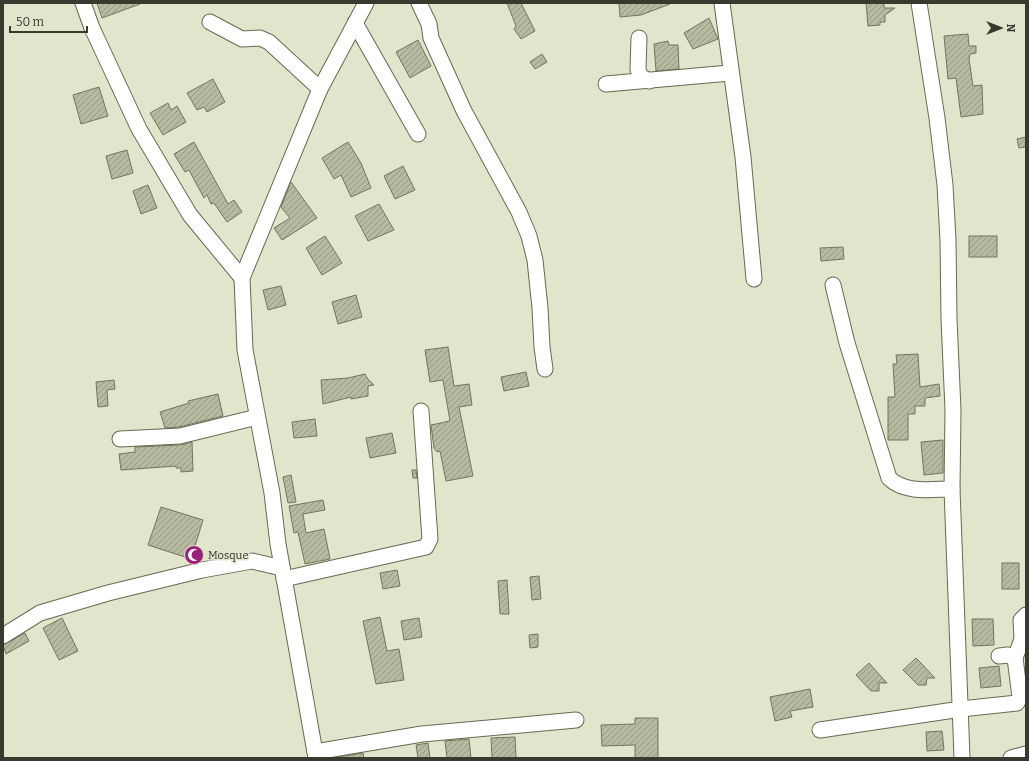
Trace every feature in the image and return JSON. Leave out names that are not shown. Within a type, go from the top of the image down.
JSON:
[{"type":"street","points":[[83,3],[92,28],[143,135],[190,215],[242,278]]},
{"type":"street","points":[[366,3],[320,89],[242,278],[245,350],[272,493],[278,544],[315,755],[422,734],[576,720]]},
{"type":"street","points":[[419,3],[430,24],[431,38],[464,111],[519,212],[529,236],[535,260],[545,369]]},
{"type":"street","points":[[722,3],[730,73],[743,157],[754,279]]},
{"type":"street","points":[[919,3],[931,73],[945,185],[953,410],[952,489],[962,758]]},
{"type":"street","points":[[210,22],[242,39],[260,38],[269,42],[320,89]]},
{"type":"street","points":[[355,23],[398,95],[418,134]]},
{"type":"street","points":[[639,38],[638,64],[640,76],[649,81]]},
{"type":"street","points":[[606,84],[730,73]]},
{"type":"street","points":[[833,285],[847,342],[889,478],[896,485],[905,488],[952,489]]},
{"type":"street","points":[[252,561],[283,573],[426,547],[430,539],[421,411]]},
{"type":"street","points":[[120,439],[180,436],[257,417]]},
{"type":"street","points":[[3,636],[40,613],[65,605],[202,570],[252,561],[278,544]]},
{"type":"street","points":[[820,730],[961,709],[1017,703],[1020,697],[1015,658],[1022,639],[1021,620],[1026,615]]},
{"type":"street","points":[[999,656],[1008,655],[1015,658]]},
{"type":"street","points":[[1011,758],[1026,754]]},
{"type":"building","points":[[97,3],[140,3],[140,4],[102,18]]},
{"type":"building","points":[[507,3],[521,3],[535,31],[521,39],[514,29],[516,26]]},
{"type":"building","points":[[619,3],[670,4],[641,15],[620,17]]},
{"type":"building","points":[[866,3],[884,3],[884,8],[895,8],[885,15],[885,22],[880,22],[880,25],[868,26]]},
{"type":"building","points":[[709,18],[718,39],[693,49],[684,33]]},
{"type":"building","points":[[968,34],[969,46],[976,46],[976,53],[970,54],[969,59],[973,86],[982,85],[983,114],[961,117],[956,78],[948,79],[944,36]]},
{"type":"building","points":[[418,40],[431,66],[410,78],[396,52]]},
{"type":"building","points":[[668,41],[669,45],[678,45],[679,69],[656,71],[654,44]]},
{"type":"building","points":[[542,54],[547,62],[535,69],[530,62]]},
{"type":"building","points":[[213,79],[225,102],[207,112],[204,107],[197,110],[187,93]]},
{"type":"building","points":[[99,87],[108,116],[81,124],[73,95]]},
{"type":"building","points":[[168,103],[171,110],[177,106],[186,122],[163,135],[150,113]]},
{"type":"building","points":[[1026,137],[1026,147],[1019,148],[1017,139]]},
{"type":"building","points":[[194,142],[228,204],[234,200],[242,212],[227,222],[214,203],[211,204],[207,195],[204,198],[189,170],[185,172],[174,154]]},
{"type":"building","points":[[348,142],[361,163],[371,188],[351,197],[341,175],[334,179],[322,158]]},
{"type":"building","points":[[127,150],[133,173],[112,179],[106,156]]},
{"type":"building","points":[[403,166],[415,190],[395,199],[384,176]]},
{"type":"building","points":[[291,182],[317,218],[282,240],[274,228],[290,218],[281,207]]},
{"type":"building","points":[[148,185],[157,208],[141,214],[133,191]]},
{"type":"building","points":[[379,204],[394,230],[368,241],[355,216]]},
{"type":"building","points":[[325,236],[342,263],[322,275],[306,248]]},
{"type":"building","points":[[969,236],[997,236],[997,257],[969,257]]},
{"type":"building","points":[[843,247],[844,259],[821,261],[820,248]]},
{"type":"building","points":[[281,286],[286,305],[268,310],[263,290]]},
{"type":"building","points":[[356,295],[362,317],[338,324],[332,302]]},
{"type":"building","points":[[448,347],[454,386],[469,384],[472,405],[459,407],[473,476],[446,481],[440,451],[437,452],[434,448],[431,425],[450,421],[443,380],[430,382],[425,350]]},
{"type":"building","points":[[918,354],[920,387],[939,384],[940,396],[925,398],[925,406],[915,406],[915,414],[908,414],[908,440],[888,440],[888,397],[895,397],[893,364],[897,364],[896,355]]},
{"type":"building","points":[[526,372],[529,386],[504,391],[501,377]]},
{"type":"building","points":[[365,374],[374,385],[368,386],[368,396],[351,399],[351,397],[323,404],[321,380],[348,378]]},
{"type":"building","points":[[114,380],[115,389],[107,390],[108,406],[98,407],[96,382]]},
{"type":"building","points":[[218,394],[223,416],[179,427],[165,428],[160,412],[189,403],[188,401]]},
{"type":"building","points":[[315,419],[317,436],[294,438],[292,422]]},
{"type":"building","points":[[392,433],[396,453],[370,458],[366,438]]},
{"type":"building","points":[[943,440],[943,473],[924,475],[921,442]]},
{"type":"building","points":[[192,442],[193,471],[181,472],[181,468],[176,468],[176,466],[121,470],[119,454],[135,452],[135,447],[180,445]]},
{"type":"building","points":[[412,470],[416,470],[417,478],[413,478]]},
{"type":"building","points":[[291,475],[296,502],[288,503],[283,477]]},
{"type":"building","points":[[323,500],[325,510],[303,514],[306,533],[324,529],[330,559],[305,564],[298,532],[294,533],[289,506]]},
{"type":"building","points":[[161,507],[203,520],[191,559],[148,545]]},
{"type":"building","points":[[1002,563],[1019,563],[1019,589],[1002,589]]},
{"type":"building","points":[[397,570],[400,586],[383,589],[380,573]]},
{"type":"building","points":[[539,576],[541,599],[532,600],[530,577]]},
{"type":"building","points":[[507,580],[509,614],[500,614],[498,581]]},
{"type":"building","points":[[380,617],[387,651],[399,649],[404,680],[376,684],[363,621]]},
{"type":"building","points":[[62,618],[78,651],[59,660],[43,628]]},
{"type":"building","points":[[419,618],[422,637],[404,640],[401,621]]},
{"type":"building","points":[[972,619],[993,619],[994,645],[973,646]]},
{"type":"building","points":[[25,633],[29,641],[6,654],[3,645]]},
{"type":"building","points":[[538,634],[538,647],[530,648],[529,635]]},
{"type":"building","points":[[916,658],[935,678],[927,678],[926,685],[918,685],[903,670]]},
{"type":"building","points":[[869,663],[887,683],[879,683],[879,691],[871,691],[856,675]]},
{"type":"building","points":[[999,666],[1001,686],[981,688],[979,668]]},
{"type":"building","points":[[810,689],[813,707],[790,711],[792,717],[775,721],[770,697]]},
{"type":"building","points":[[635,718],[658,718],[658,758],[635,758],[635,745],[602,746],[601,725],[635,724]]},
{"type":"building","points":[[942,731],[944,750],[927,751],[926,732]]},
{"type":"building","points":[[515,737],[516,758],[492,758],[491,738]]},
{"type":"building","points":[[469,739],[471,758],[447,758],[445,741]]},
{"type":"building","points":[[428,743],[430,758],[418,758],[416,745]]},
{"type":"building","points":[[363,753],[364,758],[338,758],[338,757]]},
{"type":"place","name":"Mosque","points":[[194,555]]}]
